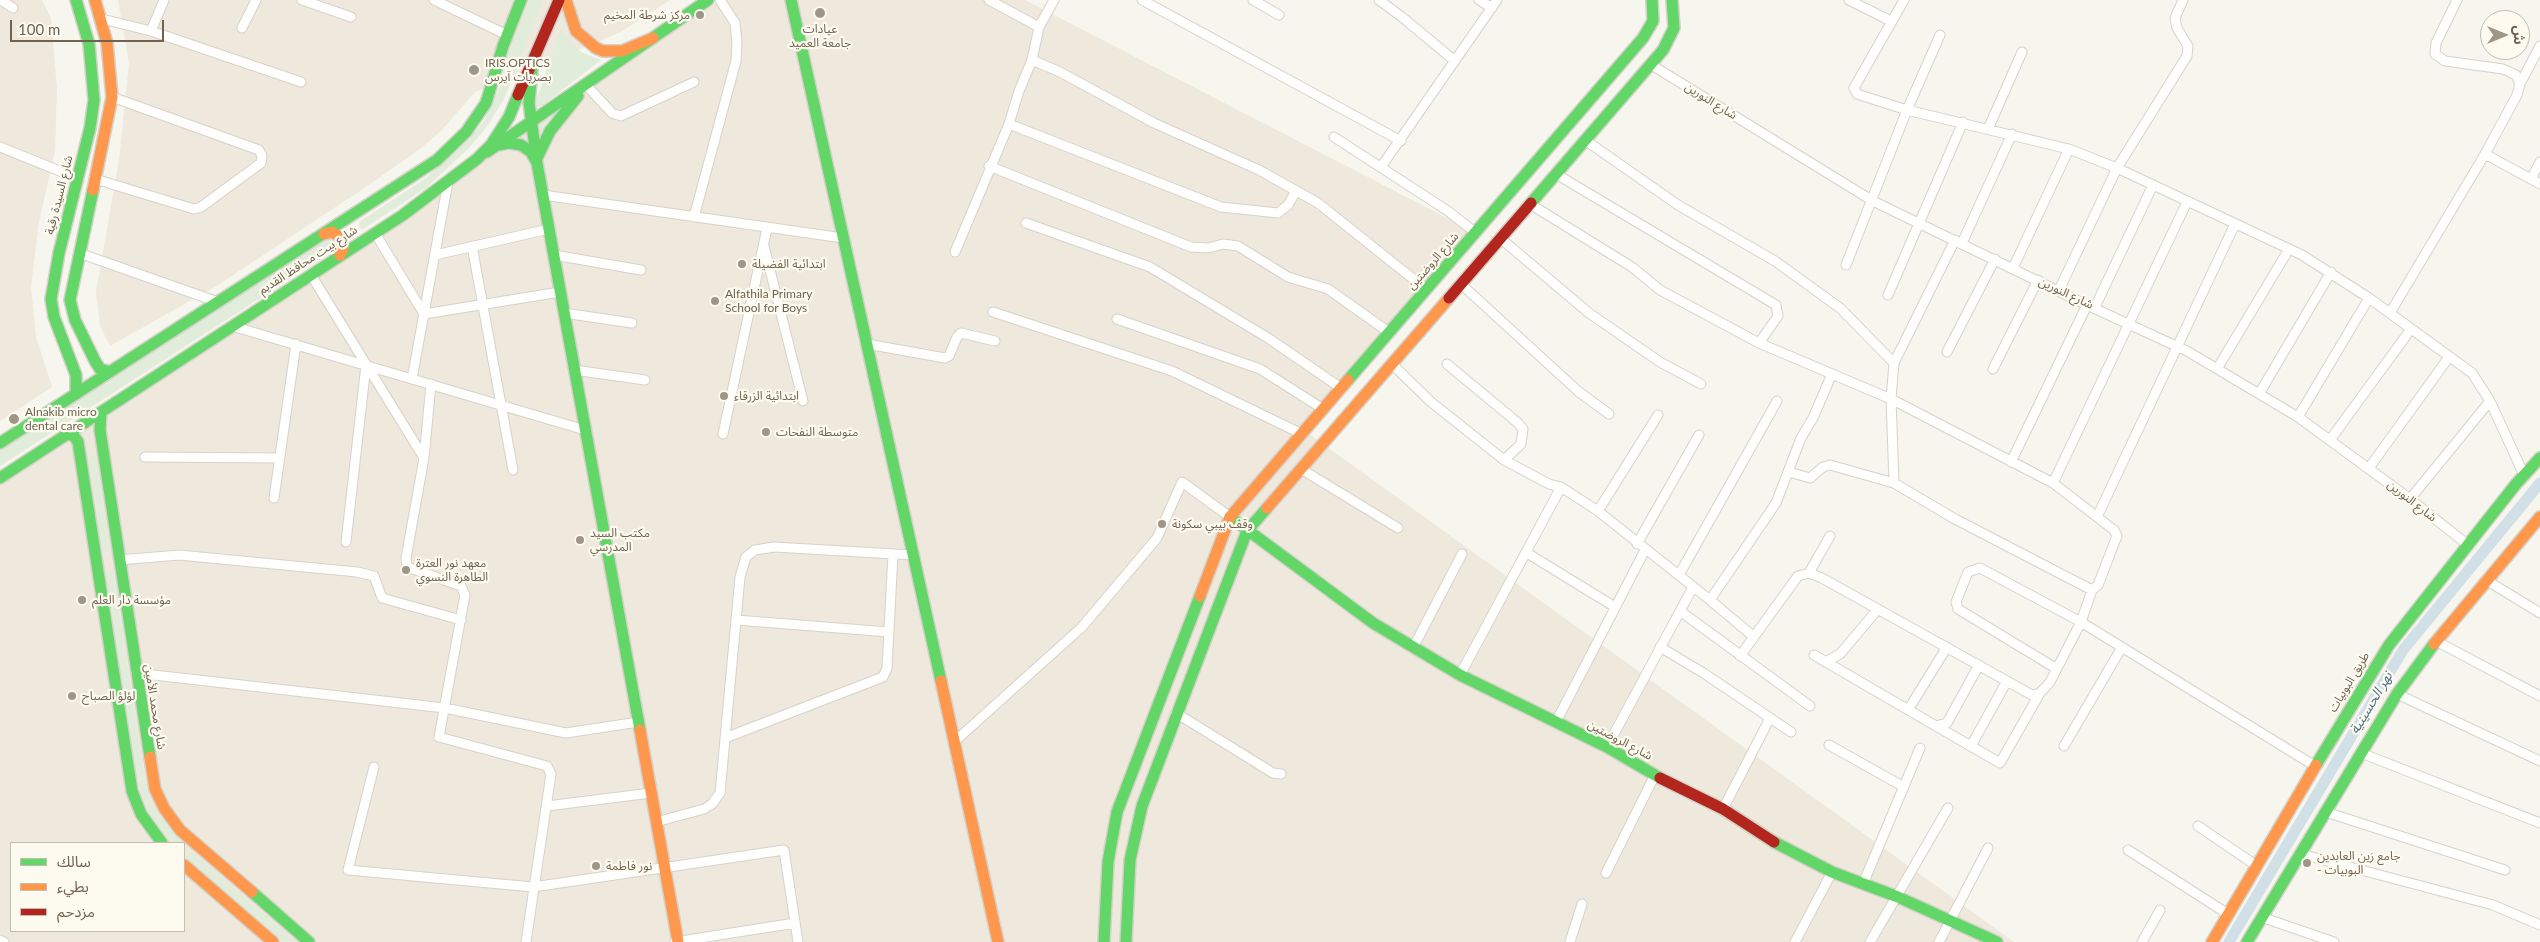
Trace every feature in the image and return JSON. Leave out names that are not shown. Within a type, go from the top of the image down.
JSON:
[{"type":"main road","name":"شارع السيدة رقية","points":[[76,0],[89,44],[94,84],[90,128],[77,178],[51,299],[54,317],[76,375],[76,394]]},
{"type":"main road","points":[[95,0],[102,19],[110,62],[112,97],[70,294],[72,313],[98,366],[110,372]]},
{"type":"main road","name":"شارع بيت محافظ القديم","points":[[0,443],[354,216],[437,160],[466,132],[490,95],[507,35],[521,0]]},
{"type":"main road","name":"شارع بيت محافظ القديم","points":[[0,478],[371,235],[448,182],[477,159],[491,145],[509,117],[559,0]]},
{"type":"main road","points":[[566,0],[576,31],[596,48],[604,51],[622,51],[653,38]]},
{"type":"main road","points":[[477,159],[708,0]]},
{"type":"main road","points":[[791,0],[998,942]]},
{"type":"main road","name":"شارع الروضتين","points":[[1652,0],[1653,21],[1643,38],[1230,517],[1373,623],[1460,675],[1607,747],[1655,775],[1723,809],[1784,849],[1832,872],[1898,897],[1997,942]]},
{"type":"main road","points":[[1126,942],[1130,860],[1136,825],[1176,713],[1247,531],[1663,50],[1674,28],[1672,0]]},
{"type":"main road","points":[[535,59],[529,92],[537,163],[677,942]]},
{"type":"main road","points":[[537,163],[540,148],[550,131],[587,86],[598,76]]},
{"type":"main road","points":[[497,146],[509,143],[521,145],[531,152],[537,163]]},
{"type":"main road","points":[[354,216],[350,221],[350,231],[358,238],[371,235]]},
{"type":"main road","points":[[324,234],[332,232],[341,238],[343,249],[340,255]]},
{"type":"main road","name":"شارع محمد الأمين","points":[[101,412],[100,430],[152,774],[164,808],[180,830],[195,844],[309,942]]},
{"type":"main road","points":[[67,434],[74,436],[78,442],[132,791],[141,814],[161,842]]},
{"type":"main road","name":"طريق البوبيات","points":[[2212,942],[2315,766],[2389,645],[2524,475],[2540,458]]},
{"type":"main road","points":[[1104,942],[1108,862],[1115,819],[1230,517]]},
{"type":"main road","points":[[2248,942],[2261,917],[2397,694],[2436,641],[2539,520]]},
{"type":"main road","points":[[96,562],[119,560]]},
{"type":"main road","points":[[185,866],[273,942]]},
{"type":"street","points":[[1,0],[13,8]]},
{"type":"street","points":[[151,31],[164,0]]},
{"type":"street","points":[[242,28],[256,0]]},
{"type":"street","points":[[302,0],[351,17]]},
{"type":"street","points":[[434,0],[507,35]]},
{"type":"street","points":[[694,217],[736,61],[735,23],[720,0]]},
{"type":"street","points":[[988,0],[1039,26]]},
{"type":"street","points":[[955,252],[989,166],[1009,124],[1019,91],[1032,60],[1039,26],[1054,0]]},
{"type":"street","points":[[1142,0],[1401,141]]},
{"type":"street","points":[[1253,0],[1279,15]]},
{"type":"street","points":[[1379,0],[1402,17],[1454,62]]},
{"type":"street","points":[[1381,168],[1494,4],[1479,0]]},
{"type":"street","points":[[1849,0],[1891,21]]},
{"type":"street","points":[[1904,0],[1854,88],[1857,94],[1907,110],[2069,149],[2117,168],[2289,249],[2331,272],[2370,298],[2472,374],[2490,401],[2524,475]]},
{"type":"street","points":[[2059,290],[2117,168],[2187,56],[2188,46],[2177,28],[2176,18],[2183,0]]},
{"type":"street","points":[[2457,0],[2436,43],[2435,54],[2445,61],[2503,69],[2516,75],[2520,84]]},
{"type":"street","points":[[102,19],[151,31],[302,82]]},
{"type":"street","points":[[1846,265],[1873,201],[1907,110],[1940,35]]},
{"type":"street","points":[[2390,313],[2486,154],[2540,46]]},
{"type":"street","points":[[1988,129],[2022,52]]},
{"type":"street","points":[[1032,60],[1060,72],[1154,123],[1259,170],[1318,202],[1427,290]]},
{"type":"street","name":"شارع النورين","points":[[1650,64],[1873,201],[2178,346],[2298,417],[2369,468],[2468,545]]},
{"type":"street","points":[[587,86],[612,113],[621,116],[694,82]]},
{"type":"street","points":[[95,179],[194,209],[201,207],[261,162],[262,156],[259,150],[112,97]]},
{"type":"street","points":[[1888,295],[1918,222],[1963,122]]},
{"type":"street","points":[[1009,124],[1221,207],[1278,213],[1288,205],[1296,191]]},
{"type":"street","points":[[1894,483],[1891,399],[1894,362],[1959,242],[2012,134]]},
{"type":"street","points":[[1334,136],[1448,212],[1476,233]]},
{"type":"street","points":[[1585,140],[1678,205],[1775,262],[1840,308],[1894,362]]},
{"type":"street","points":[[0,147],[77,178]]},
{"type":"street","points":[[2013,268],[2069,149]]},
{"type":"street","points":[[2486,154],[2540,184]]},
{"type":"street","points":[[2531,179],[2540,162]]},
{"type":"street","points":[[989,166],[1191,247],[1208,248],[1223,244],[1238,246],[1288,277],[1328,289],[1390,333]]},
{"type":"street","points":[[1556,174],[1776,305],[1778,316],[1758,343]]},
{"type":"street","points":[[412,379],[448,182]]},
{"type":"street","points":[[2011,462],[2153,185]]},
{"type":"street","points":[[543,196],[843,238]]},
{"type":"street","points":[[2053,483],[2131,324],[2187,202]]},
{"type":"street","points":[[1530,204],[1632,266],[1660,290],[1758,343],[1831,376],[1891,399],[2053,483],[2114,530],[2117,536],[2098,585],[2092,590],[2081,622],[2057,669],[2050,682],[2040,693],[2000,763],[1814,656]]},
{"type":"street","points":[[1026,223],[1150,267],[1268,338],[1341,388]]},
{"type":"street","points":[[2097,517],[2235,224]]},
{"type":"street","points":[[723,434],[767,228]]},
{"type":"street","points":[[435,255],[549,229]]},
{"type":"street","points":[[371,235],[424,314]]},
{"type":"street","points":[[1500,238],[1589,313],[1660,362],[1701,384]]},
{"type":"street","points":[[764,243],[803,401]]},
{"type":"street","points":[[472,246],[513,470]]},
{"type":"street","points":[[2217,369],[2289,249]]},
{"type":"street","points":[[79,253],[218,302]]},
{"type":"street","points":[[554,255],[641,270]]},
{"type":"street","points":[[1947,352],[1995,259]]},
{"type":"street","points":[[2259,394],[2331,272]]},
{"type":"street","points":[[311,275],[424,458]]},
{"type":"street","points":[[1993,369],[2038,280]]},
{"type":"street","points":[[1461,284],[1579,392],[1609,414]]},
{"type":"street","points":[[424,314],[560,292]]},
{"type":"street","points":[[2298,417],[2370,298]]},
{"type":"street","points":[[993,312],[1172,371],[1302,434]]},
{"type":"street","points":[[564,313],[632,323]]},
{"type":"street","points":[[1117,319],[1260,369],[1323,409]]},
{"type":"street","points":[[232,326],[585,430]]},
{"type":"street","points":[[2330,440],[2411,329]]},
{"type":"street","points":[[866,344],[946,358],[949,356],[957,337],[961,333],[995,341]]},
{"type":"street","points":[[274,498],[296,344]]},
{"type":"street","points":[[2369,468],[2449,357]]},
{"type":"street","points":[[1392,364],[1431,402],[1504,460],[1548,484],[1561,487],[1598,511],[1754,637]]},
{"type":"street","points":[[1447,364],[1523,429],[1521,444],[1504,460]]},
{"type":"street","points":[[346,542],[366,365]]},
{"type":"street","points":[[574,370],[645,380]]},
{"type":"street","points":[[1710,600],[1776,503],[1801,438],[1813,418],[1831,376]]},
{"type":"street","points":[[431,384],[424,458],[406,558],[407,567],[461,586],[465,595],[439,737],[547,766],[551,781],[526,942]]},
{"type":"street","points":[[1678,575],[1777,401]]},
{"type":"street","points":[[2410,499],[2490,401]]},
{"type":"street","points":[[1598,511],[1658,415]]},
{"type":"street","points":[[1637,544],[1699,435]]},
{"type":"street","points":[[145,457],[280,458]]},
{"type":"street","points":[[1789,472],[1810,478],[1823,467],[1830,465],[1894,483],[1955,519],[2092,590]]},
{"type":"street","points":[[1301,469],[1398,528]]},
{"type":"street","points":[[954,742],[1082,627],[1157,538],[1182,482],[1230,517]]},
{"type":"street","points":[[1460,675],[1561,487]]},
{"type":"street","points":[[1809,573],[1830,536]]},
{"type":"street","points":[[656,822],[704,809],[715,801],[721,788],[736,620],[742,565],[746,557],[755,550],[774,547],[913,555]]},
{"type":"street","points":[[1556,722],[1645,550]]},
{"type":"street","points":[[1527,553],[1615,607]]},
{"type":"street","points":[[725,738],[883,677],[887,671],[894,554]]},
{"type":"street","points":[[1414,646],[1462,554]]},
{"type":"street","points":[[119,560],[179,555],[357,572],[374,576],[382,598],[461,620]]},
{"type":"street","points":[[2057,669],[1958,609],[1956,602],[1968,572],[1980,568],[2081,622],[2315,766]]},
{"type":"street","points":[[1740,656],[1798,576],[1809,573],[1822,578],[2032,695],[2040,693]]},
{"type":"street","points":[[2486,580],[2540,614]]},
{"type":"street","points":[[1607,747],[1692,587]]},
{"type":"street","points":[[1825,662],[1840,654],[1878,609]]},
{"type":"street","points":[[1680,610],[1810,706]]},
{"type":"street","points":[[736,620],[889,632]]},
{"type":"street","points":[[2436,641],[2540,696]]},
{"type":"street","points":[[1660,647],[1705,674],[1792,732]]},
{"type":"street","points":[[1908,710],[1947,647]]},
{"type":"street","points":[[2064,746],[2122,647]]},
{"type":"street","points":[[1936,726],[1947,723],[1979,665]]},
{"type":"street","points":[[136,673],[445,708],[566,733],[638,722]]},
{"type":"street","points":[[1972,746],[2007,681]]},
{"type":"street","points":[[2397,694],[2540,761]]},
{"type":"street","points":[[1176,713],[1273,773],[1281,774]]},
{"type":"street","points":[[1723,809],[1770,718]]},
{"type":"street","points":[[1829,745],[1904,786]]},
{"type":"street","points":[[1863,884],[1920,748]]},
{"type":"street","points":[[2361,753],[2540,823]]},
{"type":"street","points":[[374,767],[348,870],[534,887],[784,850],[798,942]]},
{"type":"street","points":[[1606,873],[1655,775]]},
{"type":"street","points":[[547,806],[651,793]]},
{"type":"street","points":[[1870,942],[1898,897],[1948,808]]},
{"type":"street","points":[[2326,812],[2505,870]]},
{"type":"street","points":[[2198,826],[2257,866]]},
{"type":"street","points":[[1939,942],[1988,848]]},
{"type":"street","points":[[2128,850],[2228,914]]},
{"type":"street","points":[[2301,854],[2493,905],[2540,924]]},
{"type":"street","points":[[1795,942],[1832,872]]},
{"type":"street","points":[[1570,942],[1582,904]]},
{"type":"street","points":[[2142,942],[2160,910]]},
{"type":"street","points":[[2261,917],[2334,942]]},
{"type":"street","points":[[677,942],[795,923]]},
{"type":"street","points":[[0,940],[4,942]]},
{"type":"shaded area","points":[[0,0],[42,0],[51,18],[57,89],[55,150],[39,222],[31,287],[36,337],[52,387],[0,421]]},
{"type":"shaded area","points":[[118,0],[670,0],[621,32],[475,92],[442,130],[420,149],[360,191],[218,285],[110,346],[100,326],[96,292],[119,160],[129,64]]},
{"type":"shaded area","points":[[721,0],[1025,0],[1476,233],[1305,431],[2014,942],[0,942],[0,477]]},
{"type":"green space","points":[[529,0],[543,0],[505,97],[489,124],[469,148],[426,188],[363,229],[360,228],[359,222],[426,178],[468,140],[484,121],[500,86],[512,44]]},
{"type":"green space","points":[[560,30],[581,52],[601,60],[543,105],[537,107],[536,101]]},
{"type":"green space","points":[[557,112],[541,139],[537,126]]},
{"type":"green space","points":[[331,239],[335,245],[333,251],[0,466],[0,451],[324,240]]},
{"type":"green space","points":[[96,455],[110,550],[102,552],[89,456]]},
{"type":"green space","points":[[113,571],[144,777],[137,778],[106,572]]},
{"type":"green space","points":[[145,780],[150,801],[182,842],[171,842],[149,814],[138,781]]},
{"type":"green space","points":[[191,852],[296,942],[285,942],[186,858]]},
{"type":"waterway","name":"نهر الحسينية","points":[[2229,942],[2403,650],[2540,483]]},
{"type":"traffic: fast","points":[[76,0],[89,44],[94,100],[90,128],[59,253],[51,299],[54,317],[76,375],[76,394]]},
{"type":"traffic: fast","points":[[0,443],[437,160],[466,132],[486,103],[503,46],[521,0]]},
{"type":"traffic: fast","points":[[487,152],[708,0]]},
{"type":"traffic: fast","points":[[791,0],[941,681]]},
{"type":"traffic: fast","points":[[1348,380],[1643,38],[1653,21],[1652,0]]},
{"type":"traffic: fast","points":[[1531,203],[1663,50],[1674,28],[1672,0]]},
{"type":"traffic: fast","points":[[532,71],[529,103],[537,163],[640,730]]},
{"type":"traffic: fast","points":[[0,478],[403,215],[477,159],[491,145],[509,117],[518,95]]},
{"type":"traffic: fast","points":[[537,158],[550,131],[578,96]]},
{"type":"traffic: fast","points":[[499,145],[509,143],[521,145],[531,152],[536,161]]},
{"type":"traffic: fast","points":[[93,190],[70,300],[75,320],[95,361],[100,369],[110,372]]},
{"type":"traffic: fast","points":[[101,412],[100,430],[150,757]]},
{"type":"traffic: fast","points":[[67,434],[74,436],[78,442],[132,791],[141,814],[161,842]]},
{"type":"traffic: fast","points":[[2316,765],[2389,645],[2516,484],[2540,458]]},
{"type":"traffic: fast","points":[[1126,942],[1130,860],[1142,806],[1247,531],[1267,508]]},
{"type":"traffic: fast","points":[[1230,517],[1373,623],[1460,675],[1607,747],[1660,778]]},
{"type":"traffic: fast","points":[[1104,942],[1108,862],[1117,812],[1200,596]]},
{"type":"traffic: fast","points":[[2247,942],[2397,694],[2434,644]]},
{"type":"traffic: fast","points":[[1774,842],[1832,872],[1898,897],[1997,942]]},
{"type":"traffic: fast","points":[[252,892],[309,942]]},
{"type":"traffic: slow","points":[[93,190],[112,97],[107,43],[95,0]]},
{"type":"traffic: slow","points":[[566,0],[576,31],[596,48],[603,51],[622,51],[653,38]]},
{"type":"traffic: slow","points":[[324,234],[332,232],[341,238],[343,249],[340,255]]},
{"type":"traffic: slow","points":[[1267,508],[1449,298]]},
{"type":"traffic: slow","points":[[1200,596],[1230,517],[1348,380]]},
{"type":"traffic: slow","points":[[2434,644],[2540,517]]},
{"type":"traffic: slow","points":[[941,681],[998,942]]},
{"type":"traffic: slow","points":[[640,730],[678,942]]},
{"type":"traffic: slow","points":[[150,757],[155,789],[164,808],[180,830],[252,892]]},
{"type":"traffic: slow","points":[[2212,942],[2316,765]]},
{"type":"traffic: slow","points":[[185,866],[273,942]]},
{"type":"traffic: jam","points":[[518,95],[559,0]]},
{"type":"traffic: jam","points":[[1449,298],[1531,203]]},
{"type":"traffic: jam","points":[[1660,778],[1723,809],[1774,842]]},
{"type":"place","name":"عيادات جامعة العميد","points":[[820,13]]},
{"type":"place","name":"مركز شرطة المخيم","points":[[700,15]]},
{"type":"place","name":"IRIS.OPTICS بصريات آيرس","points":[[474,70]]},
{"type":"place","name":"ابتدائية الفضيلة","points":[[742,264]]},
{"type":"place","name":"Alfathila Primary School for Boys","points":[[715,301]]},
{"type":"place","name":"ابتدائية الزرقاء","points":[[724,396]]},
{"type":"place","name":"Alnakib micro dental care","points":[[14,419]]},
{"type":"place","name":"متوسطة النفحات","points":[[766,432]]},
{"type":"place","name":"وقف بيبي سكونة","points":[[1162,524]]},
{"type":"place","name":"مكتب السيد المدرسي","points":[[580,540]]},
{"type":"place","name":"معهد نور العترة الطاهرة النسوي","points":[[406,570]]},
{"type":"place","name":"مؤسسة دار العلم","points":[[82,600]]},
{"type":"place","name":"لؤلؤ الصباح","points":[[72,696]]},
{"type":"place","name":"جامع زين العابدين - البوبيات","points":[[2307,863]]},
{"type":"place","name":"نور فاطمة","points":[[596,866]]}]
